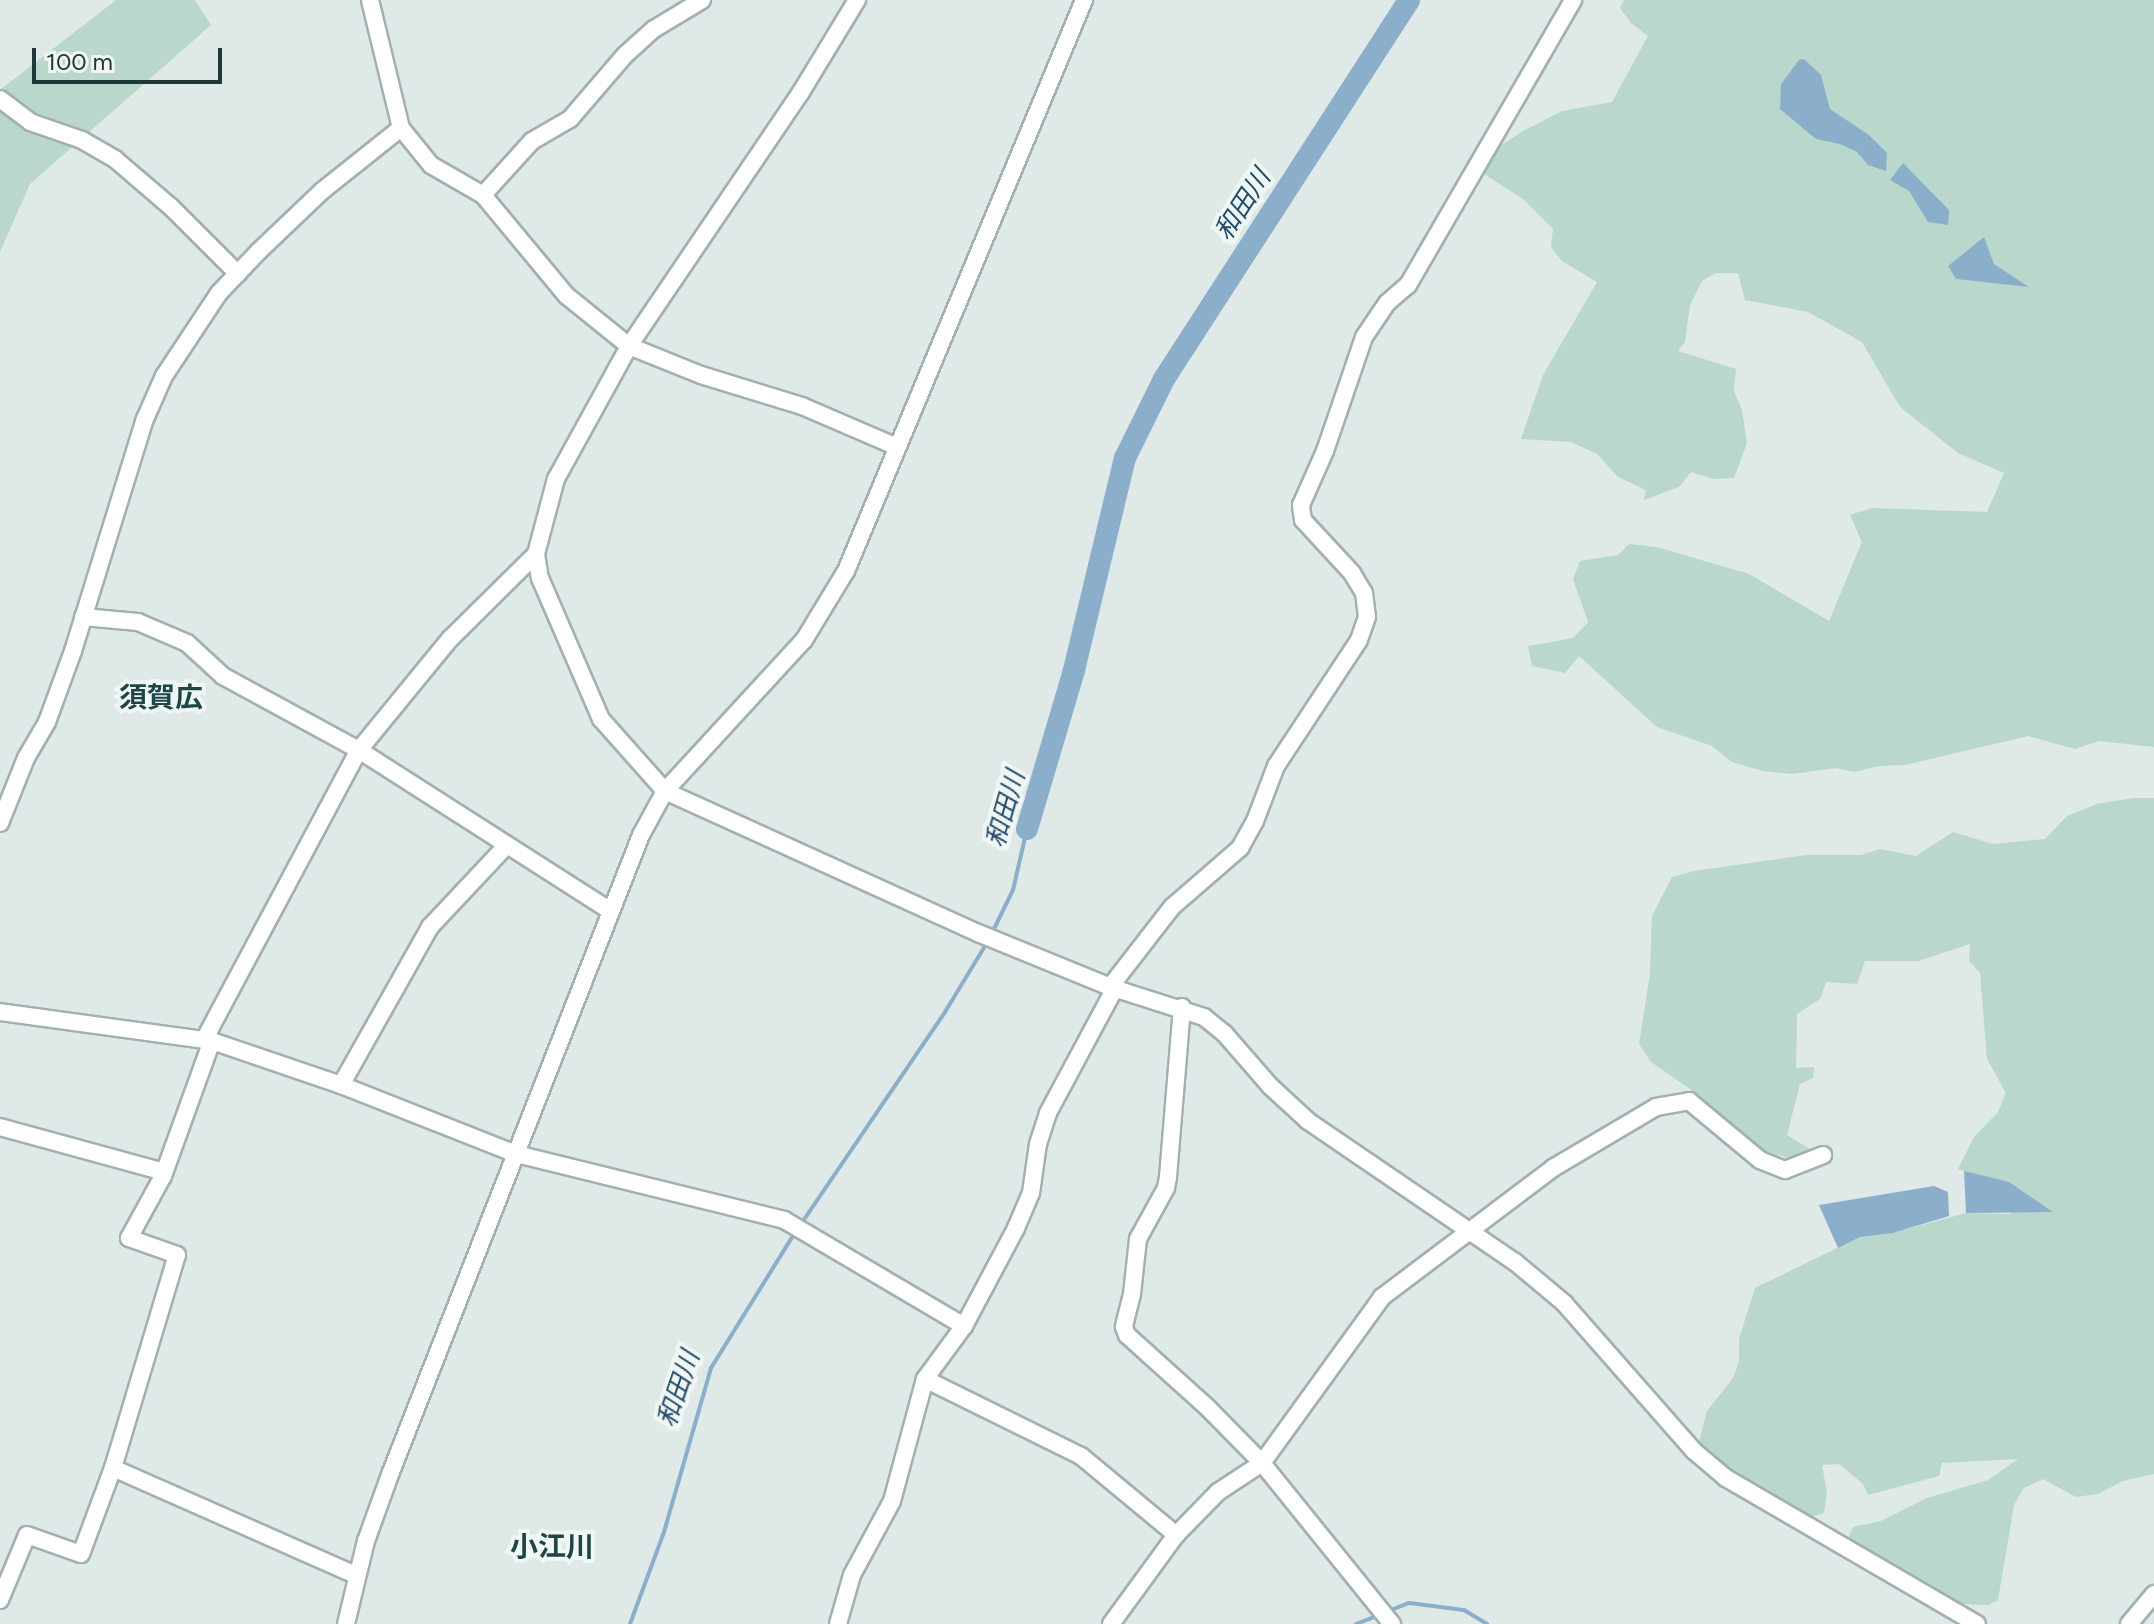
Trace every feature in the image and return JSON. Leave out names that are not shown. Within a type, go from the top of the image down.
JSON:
[{"type":"street","points":[[370,0],[401,128],[431,165],[483,195],[567,296],[629,346],[701,375],[802,406],[897,447]]},
{"type":"street","points":[[483,195],[532,141],[570,119],[625,55],[654,29],[702,0]]},
{"type":"street","points":[[857,0],[801,92],[629,346],[556,479],[536,554],[540,578],[601,719],[665,791],[998,942],[1112,988],[1182,1007],[1224,1033],[1270,1086],[1308,1121],[1515,1262],[1564,1303],[1694,1451],[1726,1478],[1977,1624]]},
{"type":"street","points":[[346,1624],[356,1575],[391,1472],[641,835],[665,791],[777,671],[819,618],[846,571],[1084,0]]},
{"type":"street","points":[[838,1624],[852,1575],[892,1501],[925,1379],[964,1326],[1031,1193],[1038,1144],[1048,1113],[1112,988],[1172,907],[1240,848],[1283,752],[1359,640],[1367,617],[1364,593],[1352,573],[1303,520],[1301,505],[1325,451],[1364,337],[1387,303],[1408,285],[1573,0]]},
{"type":"street","points":[[0,99],[30,122],[82,140],[116,160],[172,208],[238,274]]},
{"type":"street","points":[[0,823],[26,758],[47,722],[145,419],[164,376],[187,338],[238,274],[322,191],[401,128]]},
{"type":"street","points":[[1,1595],[27,1535],[81,1554],[113,1468],[177,1255],[129,1238],[164,1172],[208,1040],[359,750],[450,639],[536,554]]},
{"type":"street","points":[[83,617],[138,622],[187,643],[223,676],[359,750],[611,911]]},
{"type":"street","points":[[341,1085],[430,927],[507,845]]},
{"type":"street","points":[[1182,1007],[1166,1188],[1138,1239],[1132,1294],[1124,1327],[1127,1335],[1208,1408],[1262,1463],[1392,1624]]},
{"type":"street","points":[[0,1012],[208,1040],[341,1085],[516,1154],[784,1220],[964,1326]]},
{"type":"street","points":[[1111,1624],[1176,1535],[1218,1492],[1262,1463],[1382,1297],[1466,1230],[1553,1168],[1656,1107],[1689,1101],[1760,1160],[1785,1170],[1823,1155]]},
{"type":"street","points":[[0,1127],[164,1172]]},
{"type":"street","points":[[925,1379],[1081,1456],[1176,1535]]},
{"type":"street","points":[[113,1468],[356,1575]]},
{"type":"street","points":[[2129,1624],[2154,1594]]},
{"type":"green space","points":[[116,0],[195,0],[211,25],[30,184],[0,252],[0,90]]},
{"type":"green space","points":[[1624,0],[2154,0],[2154,747],[2099,741],[2075,749],[2028,736],[1905,765],[1879,766],[1854,772],[1836,768],[1792,774],[1763,771],[1732,762],[1712,746],[1657,727],[1579,656],[1565,673],[1532,666],[1528,646],[1573,638],[1588,622],[1573,579],[1580,561],[1618,555],[1629,544],[1657,547],[1749,574],[1829,621],[1862,542],[1850,515],[1872,508],[1987,512],[2004,473],[1958,453],[1900,407],[1862,342],[1808,312],[1745,300],[1738,273],[1716,273],[1702,281],[1690,305],[1685,342],[1678,351],[1736,369],[1734,391],[1742,410],[1747,443],[1734,478],[1713,479],[1691,472],[1679,487],[1644,500],[1646,490],[1618,477],[1597,454],[1571,442],[1521,439],[1543,375],[1597,282],[1562,261],[1551,247],[1553,229],[1523,199],[1481,172],[1497,148],[1523,131],[1562,111],[1612,102],[1648,36],[1631,23],[1620,8]]},
{"type":"green space","points":[[2154,798],[2154,1474],[2123,1481],[2098,1494],[2076,1497],[2043,1479],[2024,1488],[2014,1505],[1998,1600],[1988,1605],[1962,1604],[1939,1598],[1851,1549],[1849,1537],[1853,1527],[1881,1521],[1927,1498],[1988,1480],[2018,1459],[1942,1463],[1939,1476],[1868,1495],[1863,1484],[1839,1464],[1822,1465],[1827,1493],[1824,1513],[1808,1518],[1753,1493],[1699,1442],[1707,1411],[1733,1378],[1739,1362],[1739,1339],[1755,1288],[1860,1237],[1893,1233],[1966,1213],[2011,1214],[1976,1175],[1958,1169],[1974,1137],[1998,1112],[2006,1093],[1987,1059],[1980,973],[1969,961],[1970,944],[1918,961],[1865,961],[1857,984],[1826,982],[1820,999],[1797,1014],[1796,1068],[1814,1067],[1813,1078],[1800,1084],[1787,1135],[1810,1149],[1811,1155],[1800,1161],[1729,1142],[1690,1089],[1651,1062],[1639,1044],[1650,974],[1652,916],[1672,877],[1694,871],[1807,855],[1861,855],[1880,849],[1916,856],[1953,832],[1993,844],[2045,839],[2067,816],[2097,804]]},
{"type":"water","points":[[1804,59],[1821,75],[1830,109],[1869,135],[1887,153],[1886,171],[1868,165],[1857,152],[1840,144],[1816,139],[1780,109],[1781,84],[1799,60]]},
{"type":"water","points":[[1903,163],[1949,210],[1948,225],[1928,222],[1909,191],[1890,180]]},
{"type":"water","points":[[1984,237],[1994,264],[2029,287],[1956,279],[1948,266]]},
{"type":"water","points":[[1964,1171],[2009,1182],[2053,1212],[1966,1213]]},
{"type":"water","points":[[1934,1186],[1948,1192],[1949,1216],[1893,1233],[1860,1237],[1838,1248],[1819,1205]]},
{"type":"waterway","name":"和田川","points":[[1027,829],[1074,670],[1125,458],[1164,379],[1409,0]]},
{"type":"waterway","name":"和田川","points":[[992,933],[1013,890],[1027,829]]},
{"type":"waterway","name":"和田川","points":[[801,1224],[945,1012],[988,941]]},
{"type":"waterway","name":"和田川","points":[[630,1624],[664,1532],[711,1368],[796,1231]]},
{"type":"waterway","points":[[1388,1611],[1409,1603],[1464,1610],[1487,1624]]},
{"type":"waterway","points":[[1356,1624],[1380,1615]]},
{"type":"district","name":"須賀広","points":[[161,697]]},
{"type":"district","name":"小江川","points":[[552,1546]]}]
